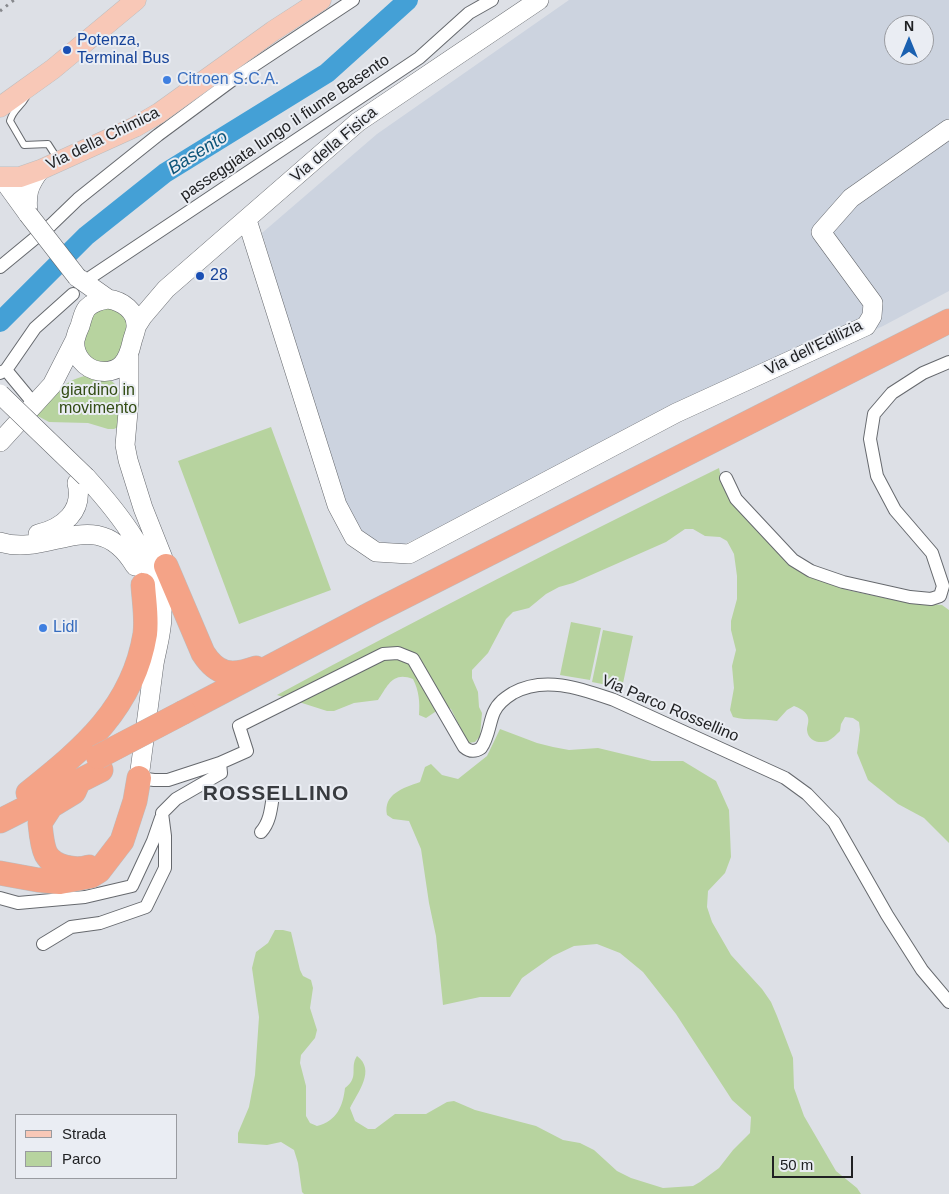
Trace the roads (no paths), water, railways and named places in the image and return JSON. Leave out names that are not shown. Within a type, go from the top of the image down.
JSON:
[{"type":"highway","points":[[185,719],[288,657],[372,613],[949,321]]},
{"type":"highway","points":[[0,806],[100,763],[949,334]]},
{"type":"highway","points":[[149,572],[202,653],[216,669],[227,673],[245,672],[288,657]]},
{"type":"highway","points":[[28,793],[70,760],[95,734],[125,694],[134,675],[145,633],[149,572]]},
{"type":"highway","points":[[0,821],[78,782],[100,763]]},
{"type":"highway","points":[[0,873],[60,882],[91,876],[99,871],[122,841],[135,801],[139,778]]},
{"type":"highway","points":[[78,782],[74,792],[50,806],[40,823],[42,840],[47,855],[60,866],[83,868],[108,861]]},
{"type":"main road","points":[[2,105],[53,69],[136,0]]},
{"type":"main road","name":"Via della Chimica","points":[[1,177],[20,177],[40,170],[136,127],[159,113],[273,31],[321,0]]},
{"type":"street","points":[[0,267],[51,225],[78,199],[158,135],[235,78],[353,0]]},
{"type":"street","name":"passeggiata lungo il fiume Basento","points":[[3,372],[36,328],[80,282],[419,58],[469,13],[492,0]]},
{"type":"street","name":"Via della Fisica","points":[[166,289],[358,122],[539,0]]},
{"type":"street","name":"Via dell'Edilizia","points":[[247,220],[337,505],[354,537],[376,552],[409,554],[676,413],[866,326],[872,316],[873,303],[821,232],[851,198],[949,129]]},
{"type":"street","points":[[28,214],[26,198],[30,183],[40,170]]},
{"type":"street","points":[[1,177],[80,282],[114,301],[133,315],[136,327]]},
{"type":"street","points":[[0,442],[52,385],[75,340],[84,312],[80,282]]},
{"type":"street","points":[[84,312],[97,302],[140,298],[166,289]]},
{"type":"street","points":[[0,898],[18,903],[85,897],[132,886],[153,841],[162,813],[176,800],[221,773],[220,763],[168,780],[139,778],[156,656],[143,508],[128,460],[126,445],[129,402],[129,356],[136,327],[142,316],[166,289]]},
{"type":"street","points":[[75,340],[76,352],[79,357],[119,382],[129,402]]},
{"type":"street","points":[[52,385],[97,370],[109,371],[120,366],[129,356]]},
{"type":"street","points":[[726,478],[736,500],[792,560],[811,571],[843,582],[910,597],[944,599],[943,586],[932,553],[895,510],[877,476],[870,439],[874,414],[892,393],[923,373],[949,362]]},
{"type":"street","points":[[3,372],[35,405]]},
{"type":"street","points":[[0,394],[120,518],[134,539],[149,572]]},
{"type":"street","points":[[0,406],[82,480]]},
{"type":"street","points":[[0,530],[16,535],[32,535],[48,531],[72,514],[78,502],[82,480]]},
{"type":"street","points":[[0,542],[24,546],[76,534],[93,534],[101,536],[117,545],[149,572]]},
{"type":"street","name":"Via Parco Rossellino","points":[[220,763],[247,751],[239,726],[384,654],[398,654],[413,659],[464,748],[471,751],[481,748],[494,711],[504,699],[516,692],[533,686],[555,684],[584,690],[614,700],[785,778],[807,794],[834,822],[887,915],[922,970],[949,1002]]},
{"type":"street","points":[[261,832],[270,815],[274,795]]},
{"type":"street","points":[[43,944],[70,927],[100,923],[146,907],[165,868],[165,836],[162,813]]},
{"type":"lane","points":[[2,105],[44,67]]},
{"type":"lane","points":[[31,85],[25,100],[12,112],[10,120],[24,145],[48,144],[60,162]]},
{"type":"waterway","name":"Basento","points":[[0,322],[86,236],[165,173],[327,73],[408,0]]},
{"type":"railway","points":[[0,11],[14,0]]},
{"type":"place","name":"Potenza, Terminal Bus","points":[[67,50]]},
{"type":"place","name":"Citroen S.C.A.","points":[[167,80]]},
{"type":"place","name":"28","points":[[200,276]]},
{"type":"place","name":"Lidl","points":[[43,628]]},
{"type":"district","name":"ROSSELLINO","points":[[276,794]]},
{"type":"park label","name":"giardino in movimento","points":[[98,400]]}]
